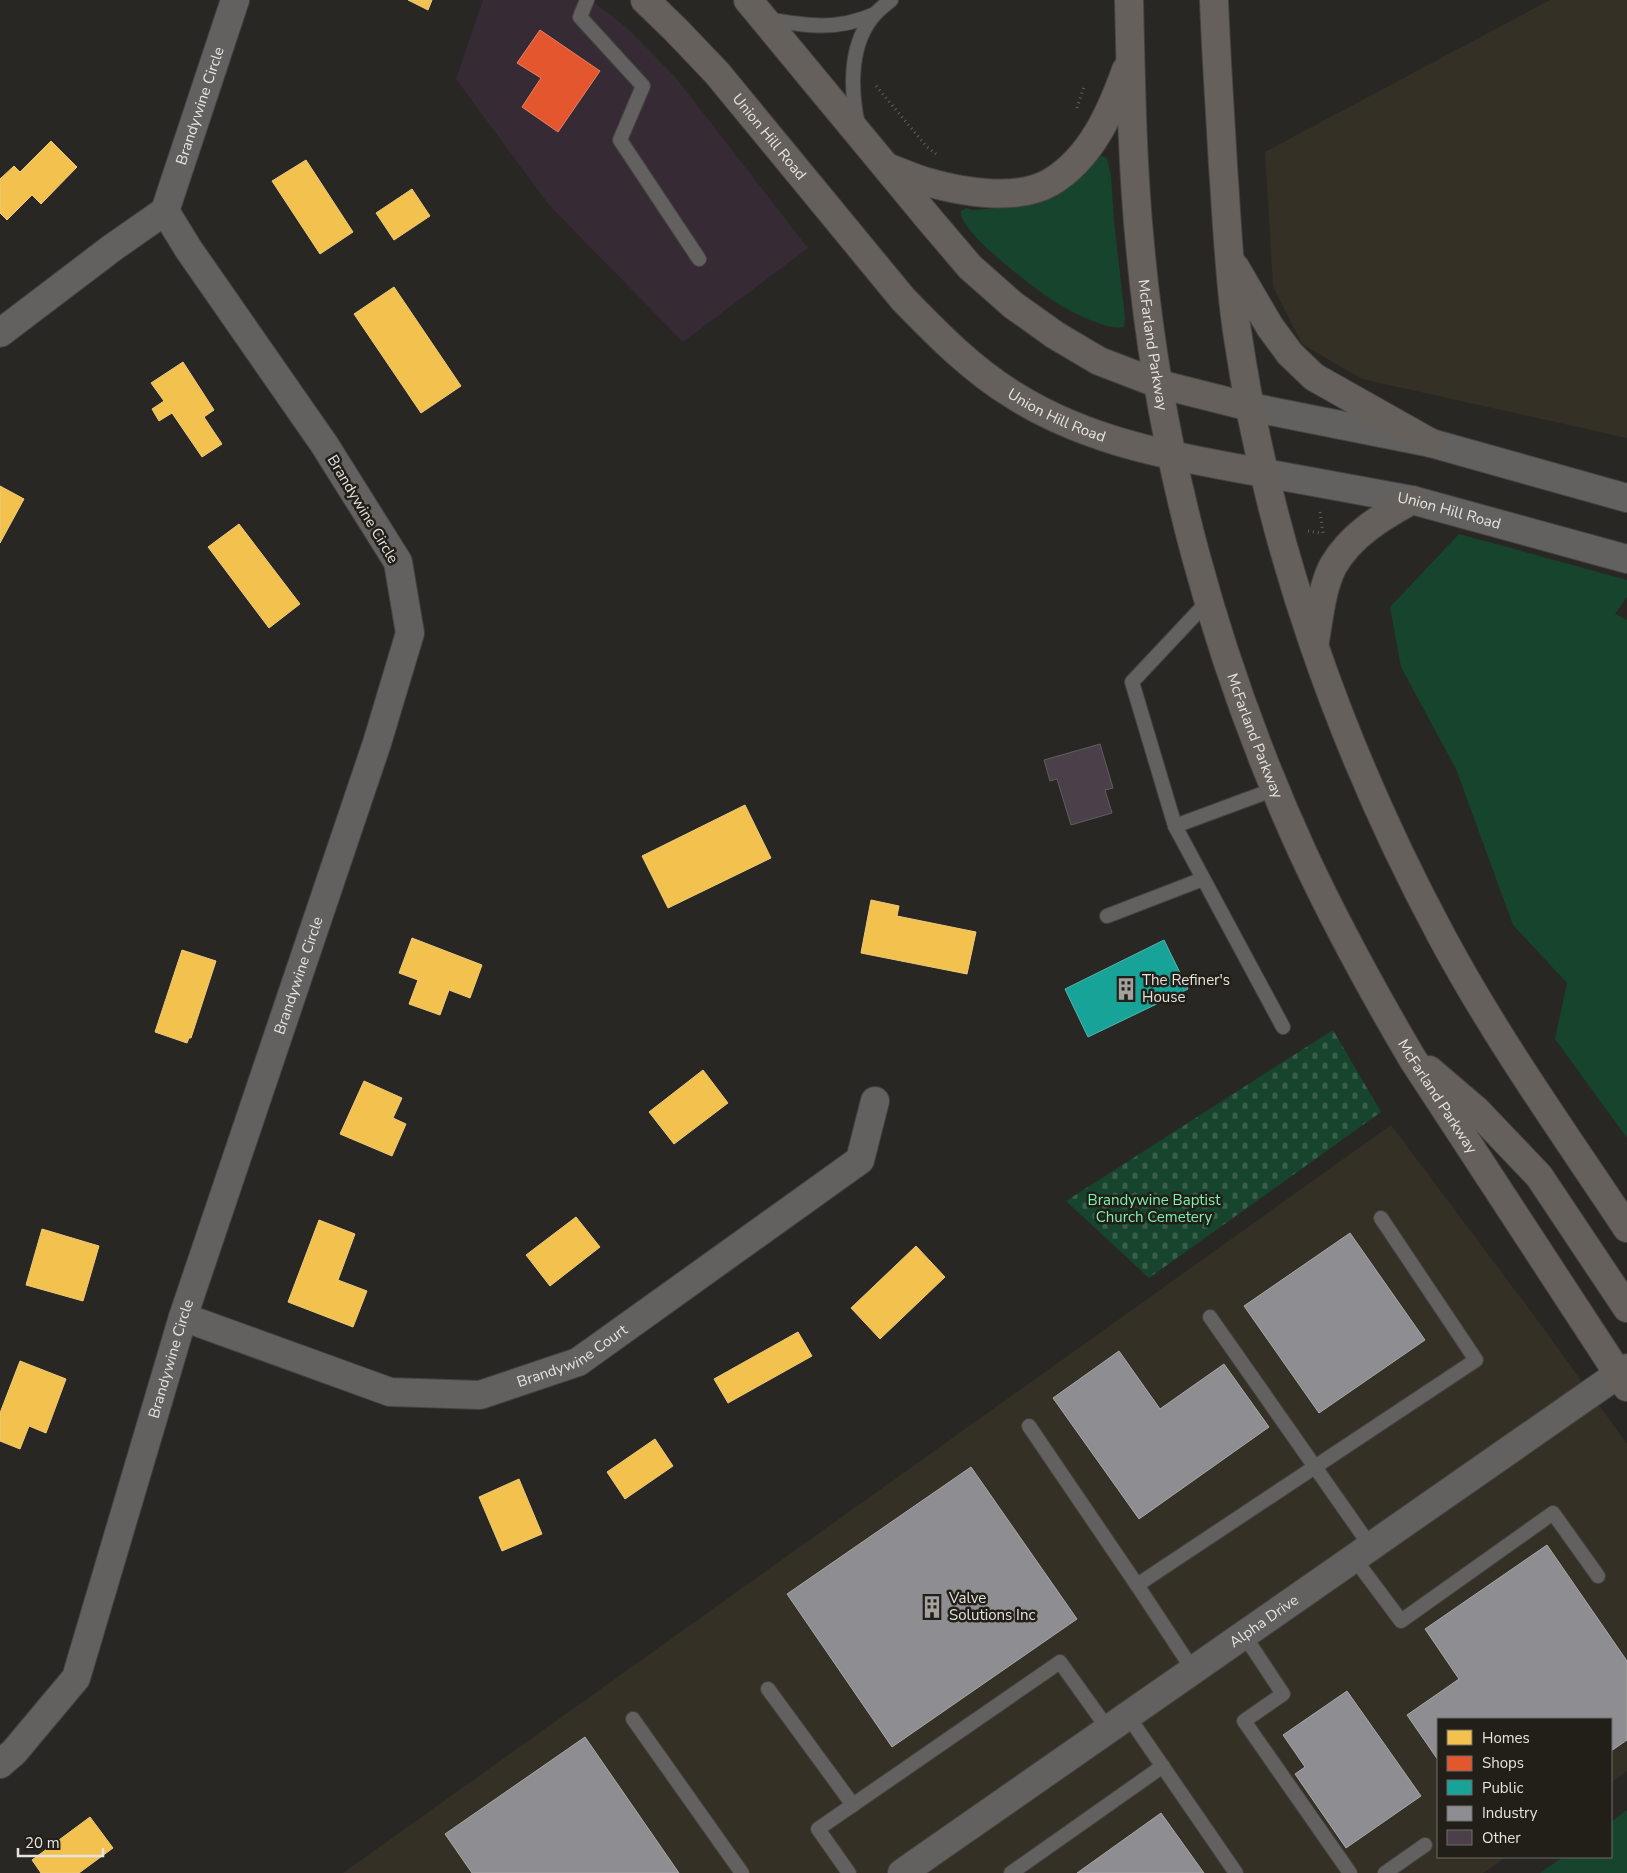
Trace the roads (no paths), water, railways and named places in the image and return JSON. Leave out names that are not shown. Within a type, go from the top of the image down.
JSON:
[{"type":"main road","name":"Union Hill Road","points":[[645,0],[717,74],[903,299],[936,333],[968,361],[1015,396],[1056,418],[1092,433],[1172,457],[1264,473]]},
{"type":"main road","name":"McFarland Parkway","points":[[1128,0],[1140,246],[1159,384],[1172,457],[1209,600],[1246,712],[1275,789],[1302,850],[1376,996],[1412,1058],[1624,1377]]},
{"type":"main road","points":[[1214,0],[1228,255],[1237,331],[1264,473],[1287,559],[1314,645],[1372,792],[1408,871],[1443,939],[1519,1065],[1627,1228]]},
{"type":"main road","points":[[756,9],[970,267],[1013,305],[1055,335],[1099,361],[1159,384],[1250,407]]},
{"type":"main road","points":[[885,166],[925,182],[962,190],[999,194],[1033,190],[1043,186],[1051,182],[1080,157],[1090,144],[1110,110],[1131,56]]},
{"type":"main road","points":[[1228,255],[1270,327],[1290,354],[1314,377],[1431,443]]},
{"type":"main road","points":[[1314,645],[1323,596],[1333,567],[1354,539],[1382,516],[1412,500]]},
{"type":"main road","points":[[1412,1058],[1446,1082],[1477,1111],[1539,1176],[1627,1308]]},
{"type":"street","name":"Brandywine Circle","points":[[0,1764],[14,1752],[76,1678],[183,1317],[377,743],[410,633],[398,562],[324,444],[195,258],[165,211],[234,0]]},
{"type":"street","points":[[0,333],[112,248],[165,211]]},
{"type":"street","points":[[1250,407],[1431,443],[1627,498]]},
{"type":"street","name":"Union Hill Road","points":[[1264,473],[1412,500],[1627,559]]},
{"type":"street","name":"Brandywine Court","points":[[183,1317],[390,1392],[480,1396],[578,1362],[860,1160],[875,1101]]},
{"type":"street","name":"Alpha Drive","points":[[902,1873],[1362,1552],[1624,1377]]},
{"type":"lane","points":[[587,0],[580,17],[643,86],[620,140],[698,259]]},
{"type":"lane","points":[[860,135],[854,96],[853,75],[855,59],[866,28],[876,14],[891,0]]},
{"type":"lane","points":[[756,9],[828,26],[844,25],[876,14]]},
{"type":"lane","points":[[1209,600],[1132,682],[1175,826],[1283,1027]]},
{"type":"lane","points":[[1175,826],[1275,789]]},
{"type":"lane","points":[[1107,916],[1203,879]]},
{"type":"lane","points":[[1137,1586],[1476,1360],[1381,1218]]},
{"type":"lane","points":[[1210,1317],[1315,1467],[1401,1621],[1554,1513],[1598,1576]]},
{"type":"lane","points":[[1029,1426],[1193,1670]]},
{"type":"lane","points":[[1244,1635],[1283,1694],[1244,1721],[1350,1873]]},
{"type":"lane","points":[[849,1873],[818,1829],[1060,1662],[1118,1723],[1163,1766],[1236,1873]]},
{"type":"lane","points":[[768,1689],[853,1805]]},
{"type":"lane","points":[[633,1719],[742,1873]]},
{"type":"lane","points":[[1012,1873],[1163,1766]]},
{"type":"lane","points":[[1385,1873],[1425,1845]]},
{"type":"place","name":"The Refiner's House","points":[[1126,989]]},
{"type":"place","name":"Valve Solutions Inc","points":[[932,1607]]},
{"type":"park label","name":"Brandywine Baptist Church Cemetery","points":[[1154,1208]]}]
